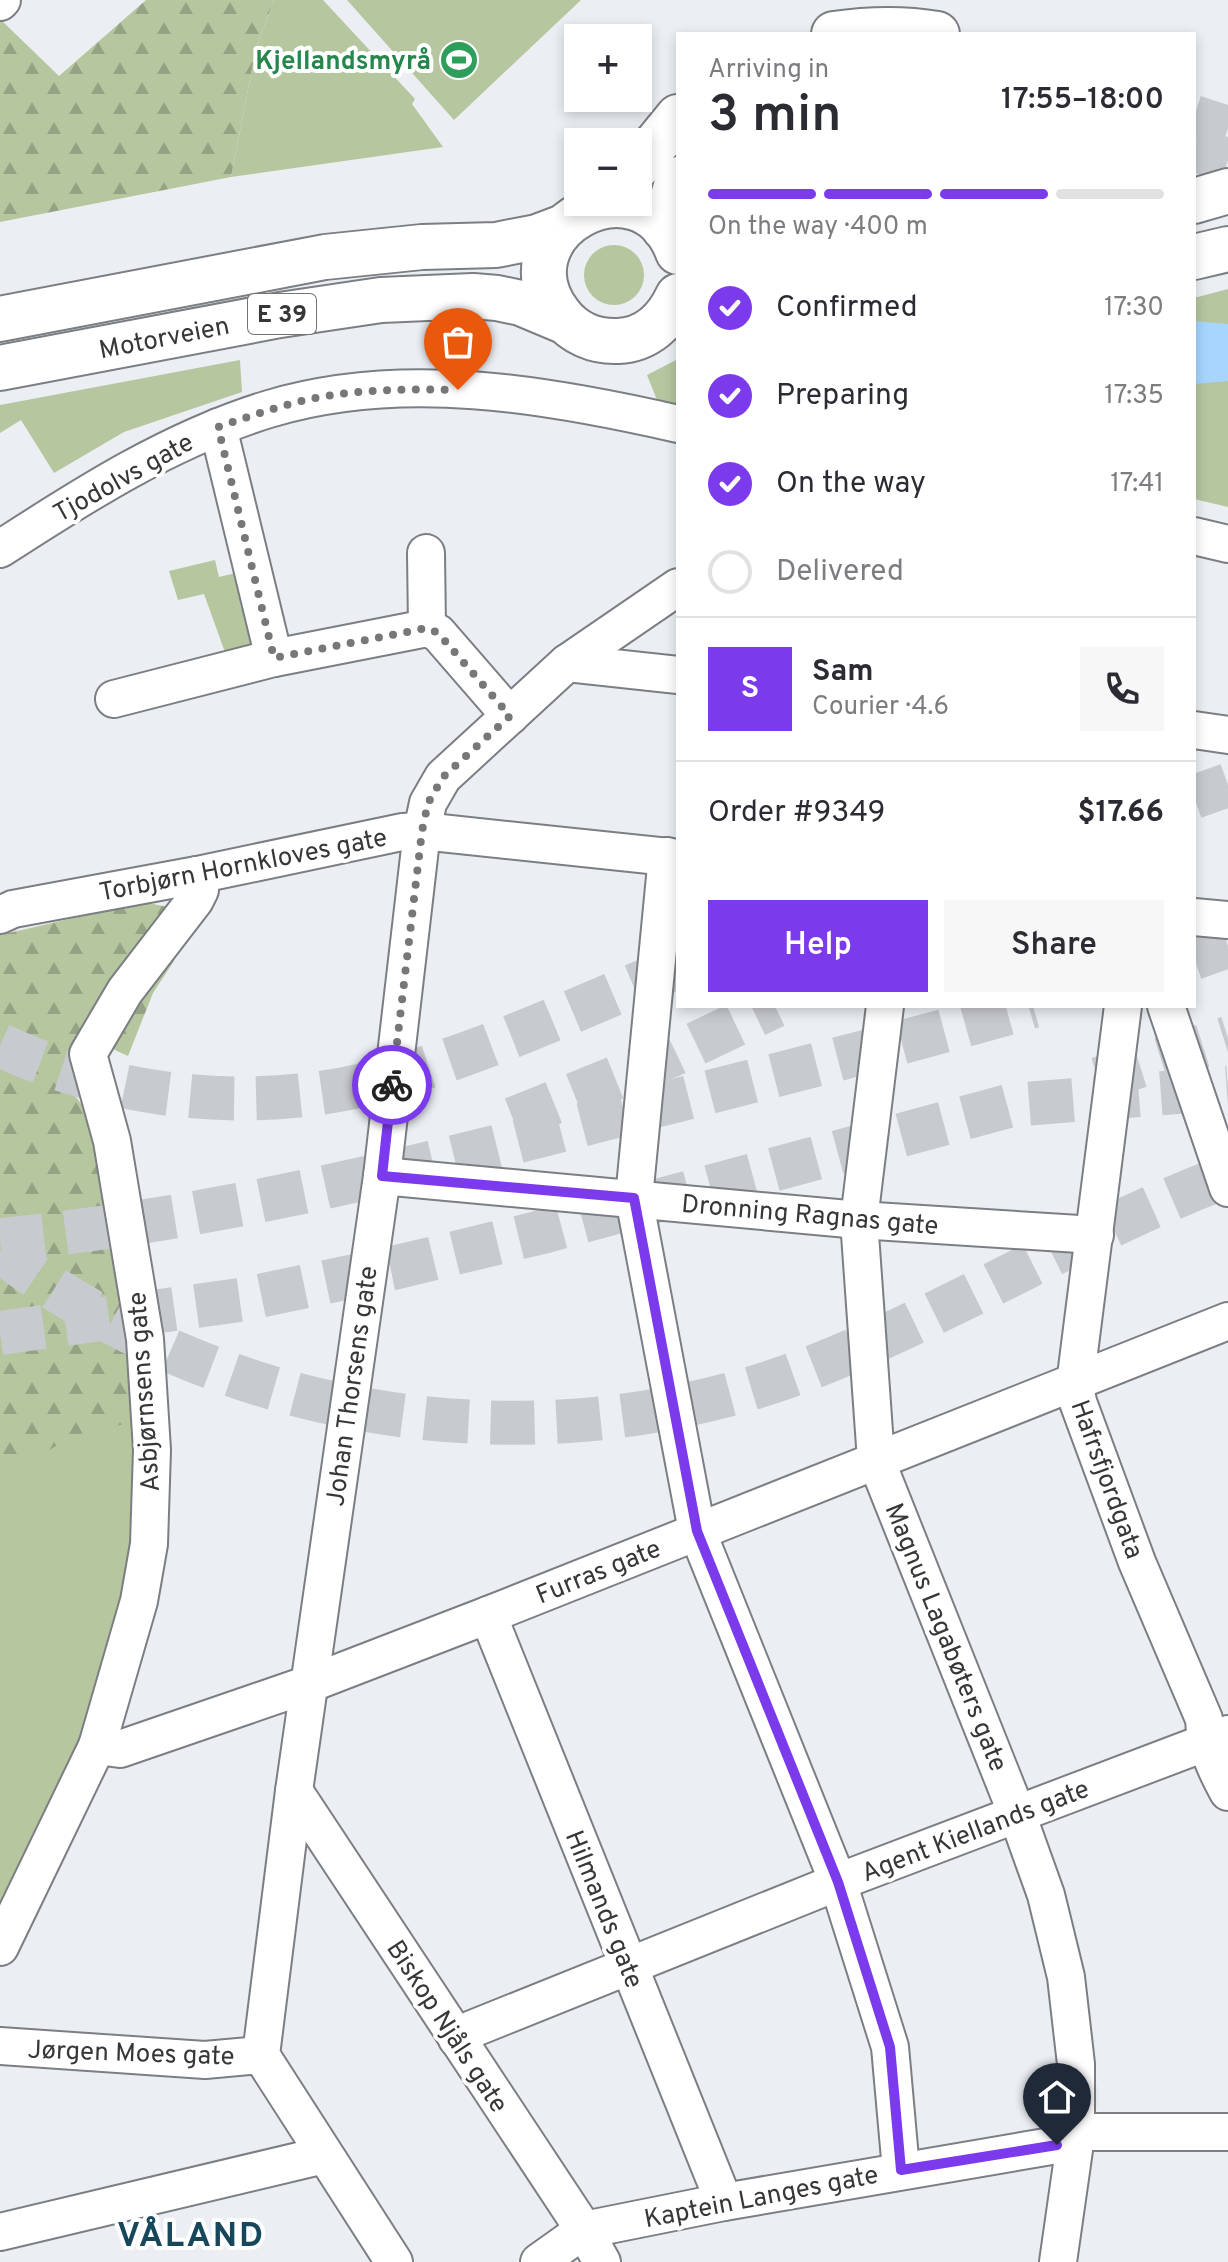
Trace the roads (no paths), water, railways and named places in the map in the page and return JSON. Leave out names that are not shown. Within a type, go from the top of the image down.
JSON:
[{"type":"highway","points":[[846,32],[896,29],[921,32]]},
{"type":"highway","points":[[652,149],[676,119]]},
{"type":"highway","points":[[1196,200],[1228,191]]},
{"type":"highway","name":"E 39","points":[[674,241],[676,210]]},
{"type":"highway","name":"Motorveien","points":[[0,319],[325,257],[422,247],[496,245],[537,237],[579,216]]},
{"type":"highway","points":[[564,321],[547,292],[544,275],[549,250],[583,216]]},
{"type":"highway","name":"E 39","points":[[650,216],[674,241]]},
{"type":"highway","points":[[1196,257],[1228,249]]},
{"type":"highway","name":"Motorveien","points":[[0,368],[280,315],[381,300],[473,296],[497,298],[521,303],[564,321]]},
{"type":"highway","name":"E 39","points":[[564,321],[592,339],[608,342],[633,338],[670,314]]},
{"type":"street","name":"Tjodolvs gate","points":[[0,549],[143,461],[218,427],[270,409],[325,396],[393,389],[458,390],[586,403],[676,424]]},
{"type":"street","points":[[218,427],[274,658]]},
{"type":"street","points":[[1196,536],[1228,544]]},
{"type":"street","points":[[426,553],[427,628]]},
{"type":"street","name":"Johan Thorsens gate","points":[[261,2055],[294,1791],[382,1176],[422,831],[428,803],[443,777],[567,663],[676,588]]},
{"type":"street","points":[[114,699],[274,658],[427,628],[438,633],[510,716]]},
{"type":"street","points":[[567,663],[676,675]]},
{"type":"street","points":[[1196,730],[1228,735]]},
{"type":"street","name":"Torbjørn Hornkloves gate","points":[[0,915],[13,909],[197,875],[378,836],[422,831],[672,857]]},
{"type":"street","points":[[672,857],[634,1198],[697,1531],[838,1882],[890,2047],[901,2170]]},
{"type":"street","name":"Asbjørnsens gate","points":[[0,1947],[97,1746],[139,1601],[149,1544],[152,1450],[145,1339],[112,1141],[88,1054],[125,991],[195,900],[200,890],[197,875]]},
{"type":"street","points":[[1196,917],[1228,920]]},
{"type":"street","name":"Magnus Lagabøters gate","points":[[885,1008],[859,1220],[876,1460],[1017,1814],[1046,1895],[1066,1977],[1076,2064],[1076,2136],[1058,2262]]},
{"type":"street","name":"Hafrsfjordgata","points":[[1123,1008],[1075,1384],[1078,1402],[1137,1562],[1204,1719],[1217,1738],[1228,1792]]},
{"type":"street","points":[[1167,1008],[1228,1188]]},
{"type":"street","name":"Dronning Ragnas gate","points":[[382,1176],[859,1220],[1095,1235]]},
{"type":"street","name":"Furras gate","points":[[97,1746],[120,1749],[309,1684],[1228,1321]]},
{"type":"street","name":"Hilmands gate","points":[[488,1615],[724,2202]]},
{"type":"street","name":"Agent Kiellands gate","points":[[457,2039],[472,2029],[838,1882],[1217,1738]]},
{"type":"street","name":"Biskop Njåls gate","points":[[294,1791],[584,2230],[602,2262]]},
{"type":"street","name":"Jørgen Moes gate","points":[[0,2046],[205,2060],[261,2055]]},
{"type":"street","points":[[261,2055],[394,2262]]},
{"type":"street","name":"Kaptein Langes gate","points":[[539,2262],[584,2230],[901,2170],[1057,2145],[1085,2132],[1228,2132]]},
{"type":"street","points":[[0,2232],[324,2155]]},
{"type":"water","points":[[1196,321],[1228,324],[1228,381],[1196,384]]},
{"type":"tunnel","points":[[1196,118],[1228,128]]},
{"type":"tunnel","points":[[1196,151],[1228,160]]},
{"type":"tunnel","points":[[1196,796],[1228,785]]},
{"type":"tunnel","points":[[1196,957],[1228,946]]},
{"type":"tunnel","points":[[0,1045],[89,1078],[183,1096],[278,1097],[325,1092],[372,1083],[450,1059],[676,968]]},
{"type":"tunnel","points":[[513,1119],[672,1055],[771,1008]]},
{"type":"tunnel","points":[[0,1240],[161,1219],[320,1188],[556,1131],[1026,1008]]},
{"type":"tunnel","points":[[1098,1079],[1228,1038]]},
{"type":"tunnel","points":[[0,1333],[240,1300],[393,1268],[546,1231],[1012,1105],[1228,1088]]},
{"type":"tunnel","points":[[0,1251],[89,1310],[185,1357],[285,1392],[389,1414],[494,1423],[600,1418],[705,1401],[808,1369],[914,1323],[1121,1221],[1228,1176]]},
{"type":"place","name":"Kjellandsmyrå","points":[[459,60]]},
{"type":"district","name":"VÅLAND","points":[[191,2234]]}]
